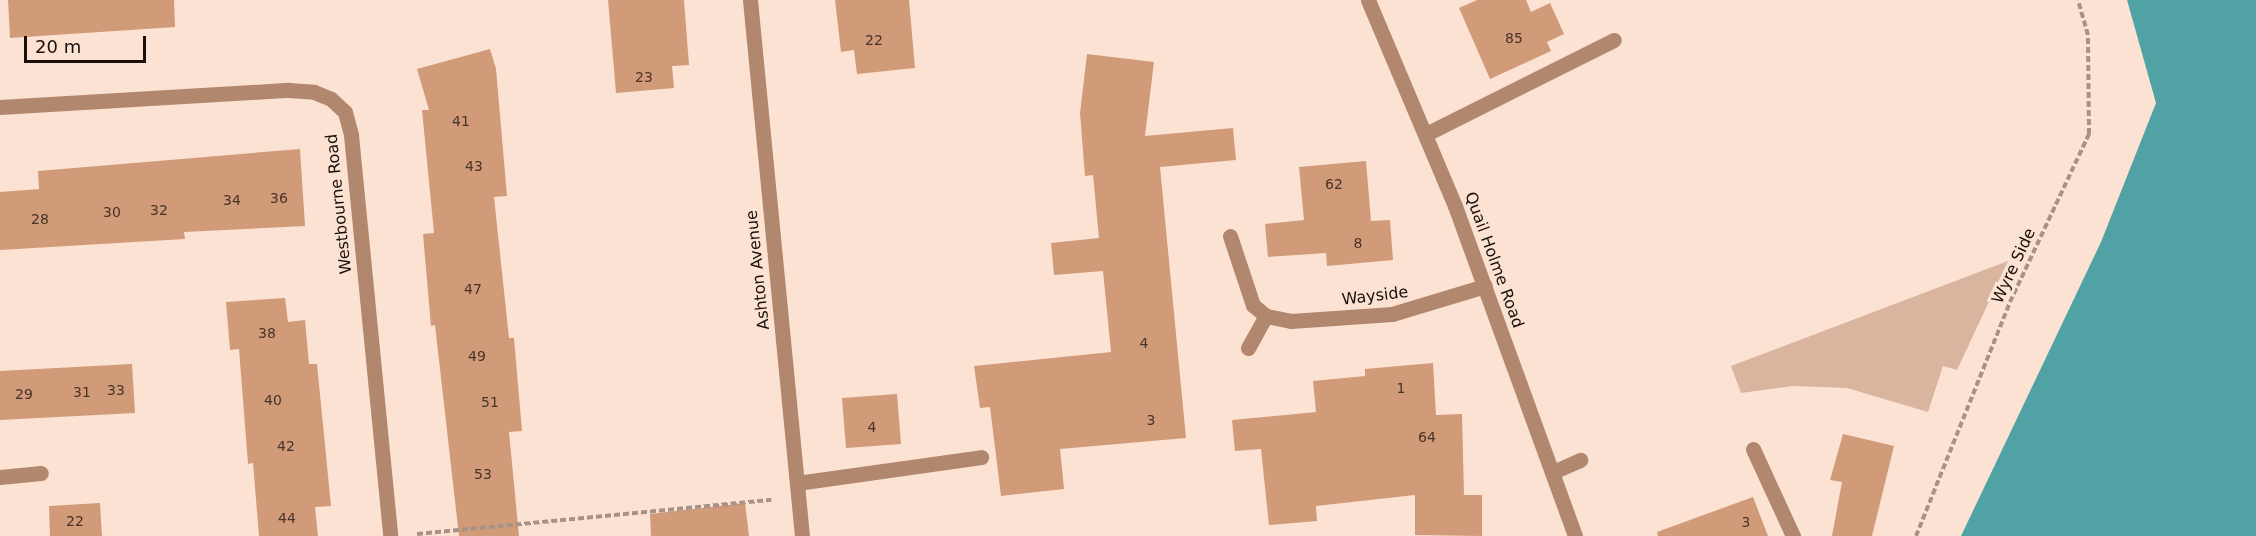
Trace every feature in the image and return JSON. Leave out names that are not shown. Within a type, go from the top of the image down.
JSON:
[{"type":"street","name":"Ashton Avenue","points":[[750,0],[802,536]]},
{"type":"street","name":"Quail Holme Road","points":[[1368,0],[1426,134],[1485,286],[1575,536]]},
{"type":"street","points":[[1426,134],[1614,40]]},
{"type":"street","name":"Westbourne Road","points":[[0,107],[288,90],[314,92],[331,99],[345,112],[351,135],[390,536]]},
{"type":"street","points":[[1230,236],[1253,305],[1266,316],[1248,348]]},
{"type":"street","name":"Wayside","points":[[1266,316],[1291,321],[1392,314],[1485,286]]},
{"type":"street","points":[[1753,449],[1793,536]]},
{"type":"street","points":[[798,490],[981,458]]},
{"type":"street","points":[[1553,472],[1580,460]]},
{"type":"street","points":[[0,477],[41,473]]},
{"type":"path","name":"Wyre Side","points":[[1916,536],[2010,302],[2089,134],[2088,35],[2078,0]]},
{"type":"path","points":[[412,535],[798,490]]},
{"type":"shaded area","points":[[2008,261],[1957,370],[1943,366],[1928,412],[1847,388],[1792,386],[1741,393],[1731,366]]},
{"type":"water","points":[[2127,0],[2256,0],[2256,536],[1961,536],[2101,242],[2156,103]]},
{"type":"building","points":[[8,0],[174,0],[175,27],[10,38]]},
{"type":"building","points":[[608,0],[684,0],[689,65],[672,66],[674,88],[616,93]]},
{"type":"building","points":[[835,0],[909,0],[915,68],[857,74],[854,50],[841,52]]},
{"type":"building","points":[[1477,0],[1526,0],[1531,12],[1550,3],[1564,34],[1547,42],[1551,51],[1490,79],[1459,8]]},
{"type":"building","points":[[490,49],[496,69],[507,196],[494,197],[509,338],[514,338],[522,431],[509,432],[519,536],[459,536],[435,325],[431,326],[423,234],[434,233],[422,110],[429,110],[417,69]]},
{"type":"building","points":[[1087,54],[1154,62],[1145,136],[1233,128],[1236,160],[1160,167],[1186,438],[1060,449],[1064,489],[1001,496],[990,407],[980,408],[974,366],[1111,352],[1103,271],[1054,275],[1051,243],[1099,238],[1093,175],[1085,176],[1080,113]]},
{"type":"building","points":[[300,149],[305,226],[184,232],[185,239],[0,250],[0,192],[39,189],[38,171]]},
{"type":"building","points":[[1366,161],[1371,221],[1390,220],[1393,260],[1327,266],[1326,253],[1268,257],[1265,224],[1304,220],[1299,167]]},
{"type":"building","points":[[285,298],[288,322],[305,320],[309,364],[317,364],[331,506],[315,507],[318,536],[259,536],[253,463],[248,464],[239,349],[230,350],[226,302]]},
{"type":"building","points":[[1433,363],[1436,415],[1462,414],[1464,495],[1482,495],[1482,536],[1415,535],[1415,495],[1316,506],[1317,521],[1269,525],[1261,449],[1235,451],[1232,420],[1316,412],[1313,381],[1365,376],[1365,369]]},
{"type":"building","points":[[132,364],[135,413],[0,420],[0,371]]},
{"type":"building","points":[[897,394],[901,444],[846,448],[842,398]]},
{"type":"building","points":[[1843,434],[1894,446],[1872,536],[1832,536],[1842,482],[1830,480]]},
{"type":"building","points":[[1753,497],[1768,536],[1658,536],[1657,532]]},
{"type":"building","points":[[100,503],[102,536],[50,536],[49,506]]},
{"type":"building","points":[[745,503],[749,536],[651,536],[650,514]]}]
